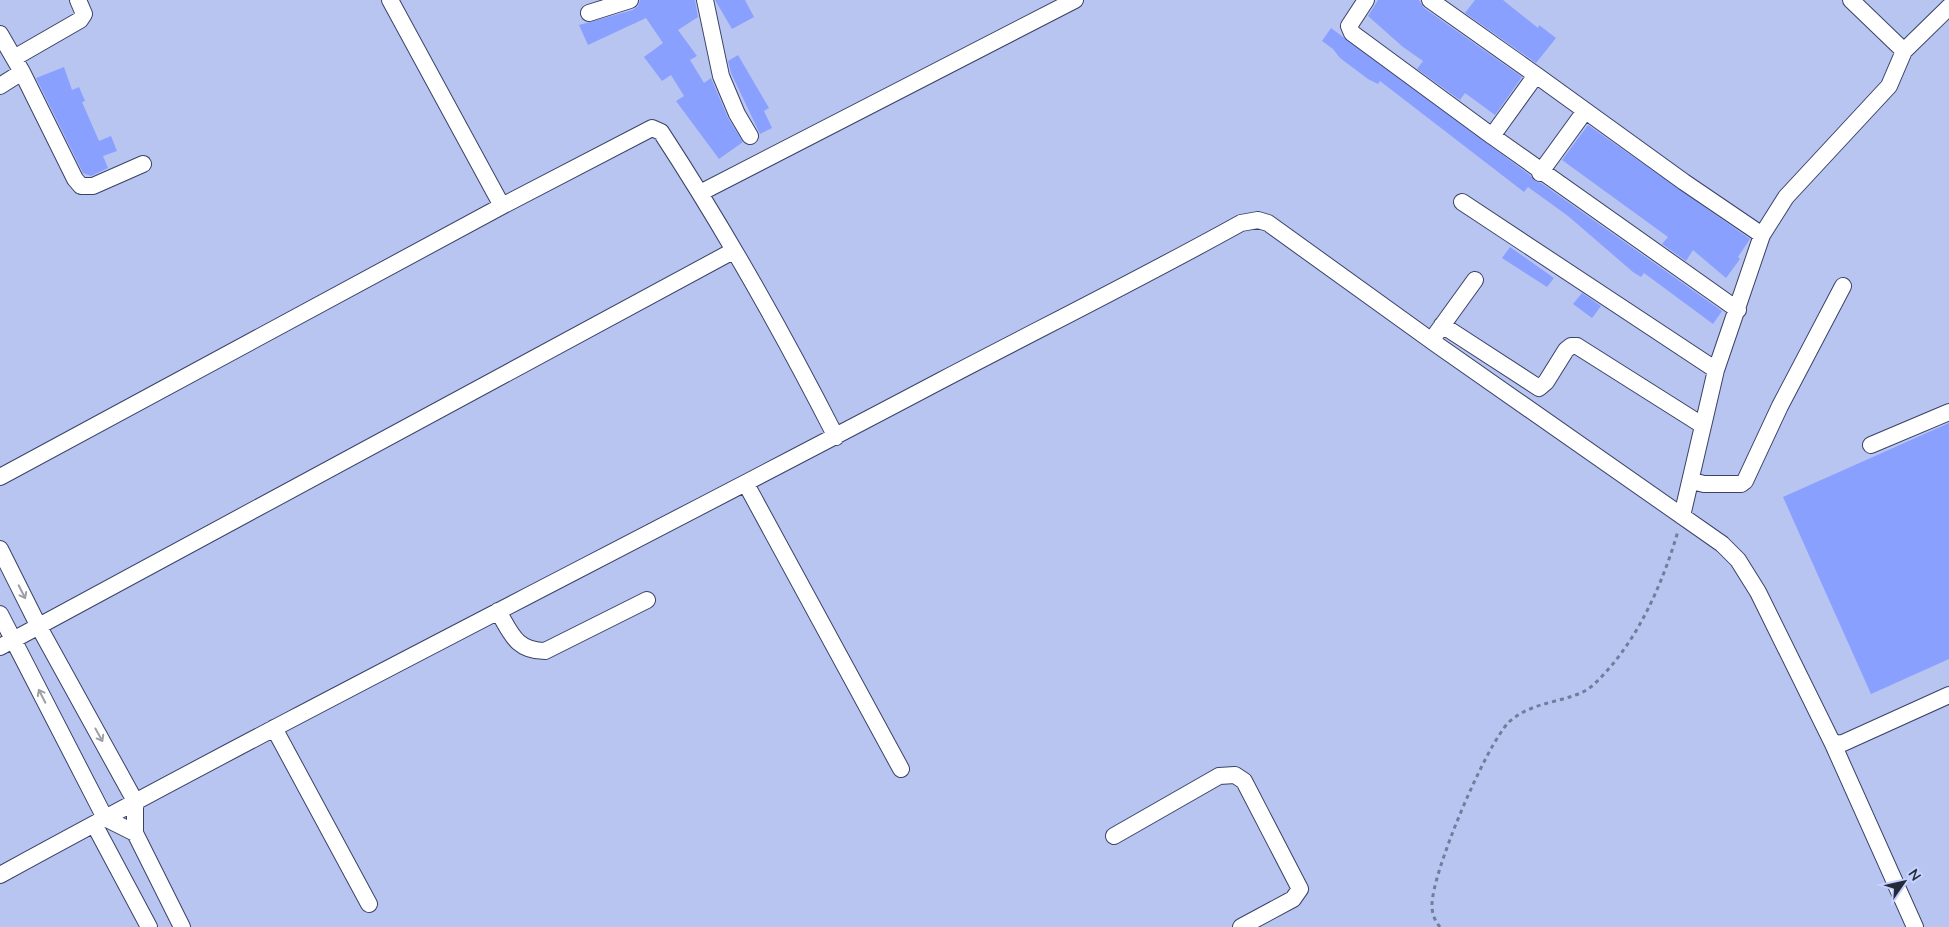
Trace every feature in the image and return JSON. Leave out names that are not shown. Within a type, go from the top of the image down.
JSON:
[{"type":"street","points":[[0,86],[18,65],[80,20],[84,14],[78,0]]},
{"type":"street","points":[[390,0],[502,206]]},
{"type":"street","points":[[589,13],[630,0]]},
{"type":"street","points":[[705,0],[721,76],[737,114],[750,136]]},
{"type":"street","points":[[700,193],[1075,0]]},
{"type":"street","points":[[1366,0],[1351,20],[1349,26],[1352,33],[1540,173],[1738,310]]},
{"type":"street","points":[[1430,0],[1684,182],[1762,235]]},
{"type":"street","points":[[1851,0],[1904,51]]},
{"type":"street","points":[[1682,516],[1692,481],[1702,426],[1716,370],[1762,235],[1786,197],[1889,86],[1904,51],[1949,7]]},
{"type":"street","points":[[0,34],[18,65],[75,179],[81,186],[93,186],[142,164]]},
{"type":"street","points":[[1492,136],[1536,75]]},
{"type":"street","points":[[1540,173],[1585,111]]},
{"type":"street","points":[[0,477],[502,206],[652,128],[661,132],[700,193],[791,350],[836,437]]},
{"type":"street","points":[[1462,202],[1716,370]]},
{"type":"street","points":[[0,875],[274,728],[746,484],[1248,220],[1258,220],[1268,223],[1722,544],[1738,560],[1753,584],[1833,744],[1916,927]]},
{"type":"street","points":[[6,643],[39,627],[733,251]]},
{"type":"street","points":[[1432,340],[1475,280]]},
{"type":"street","points":[[1692,481],[1704,484],[1741,484],[1745,481],[1780,406],[1843,286]]},
{"type":"street","points":[[1442,325],[1539,388],[1546,382],[1566,350],[1571,346],[1577,346],[1702,426]]},
{"type":"street","points":[[1871,445],[1949,412]]},
{"type":"street","points":[[746,484],[901,769]]},
{"type":"street","points":[[0,549],[39,627],[135,801],[135,833],[182,927]]},
{"type":"street","points":[[498,611],[516,640],[523,647],[533,651],[545,651],[647,600]]},
{"type":"street","points":[[0,614],[6,643],[100,821],[149,927]]},
{"type":"street","points":[[1833,744],[1843,743],[1949,695]]},
{"type":"street","points":[[274,728],[369,904]]},
{"type":"street","points":[[1114,836],[1219,776],[1226,774],[1244,781],[1300,889],[1293,899],[1241,927]]},
{"type":"street","points":[[100,821],[135,833]]},
{"type":"path","points":[[1440,927],[1432,914],[1431,905],[1445,849],[1491,751],[1508,723],[1526,709],[1591,686],[1618,655],[1639,624],[1668,566],[1682,516]]},
{"type":"building","points":[[640,0],[695,0],[698,17],[678,30],[697,56],[690,60],[704,83],[711,78],[728,118],[743,142],[719,159],[676,101],[684,96],[671,75],[662,81],[644,57],[663,43],[646,18],[588,45],[579,25],[633,10],[638,6]]},
{"type":"building","points":[[715,0],[745,0],[754,17],[732,29]]},
{"type":"building","points":[[1378,0],[1419,0],[1424,8],[1522,77],[1495,115],[1465,93],[1460,100],[1417,69],[1423,61],[1403,47],[1368,16]]},
{"type":"building","points":[[1475,0],[1503,0],[1538,28],[1539,25],[1556,38],[1536,63],[1465,13]]},
{"type":"building","points":[[1331,28],[1531,176],[1535,181],[1541,183],[1722,311],[1713,324],[1644,273],[1641,277],[1633,272],[1568,216],[1528,187],[1524,192],[1380,81],[1378,84],[1368,79],[1340,58],[1333,49],[1322,41]]},
{"type":"building","points":[[738,55],[769,108],[764,111],[772,128],[760,134],[731,73],[728,61]]},
{"type":"building","points":[[64,67],[72,90],[79,87],[85,101],[82,102],[99,141],[111,136],[117,151],[103,156],[108,168],[91,176],[83,173],[36,78]]},
{"type":"building","points":[[1588,125],[1750,239],[1738,257],[1740,259],[1726,278],[1693,250],[1686,261],[1662,244],[1668,237],[1562,160]]},
{"type":"building","points":[[1510,247],[1554,278],[1547,287],[1502,258]]},
{"type":"building","points":[[1582,293],[1601,306],[1592,318],[1573,304]]},
{"type":"building","points":[[1949,423],[1949,659],[1871,694],[1783,497]]}]
